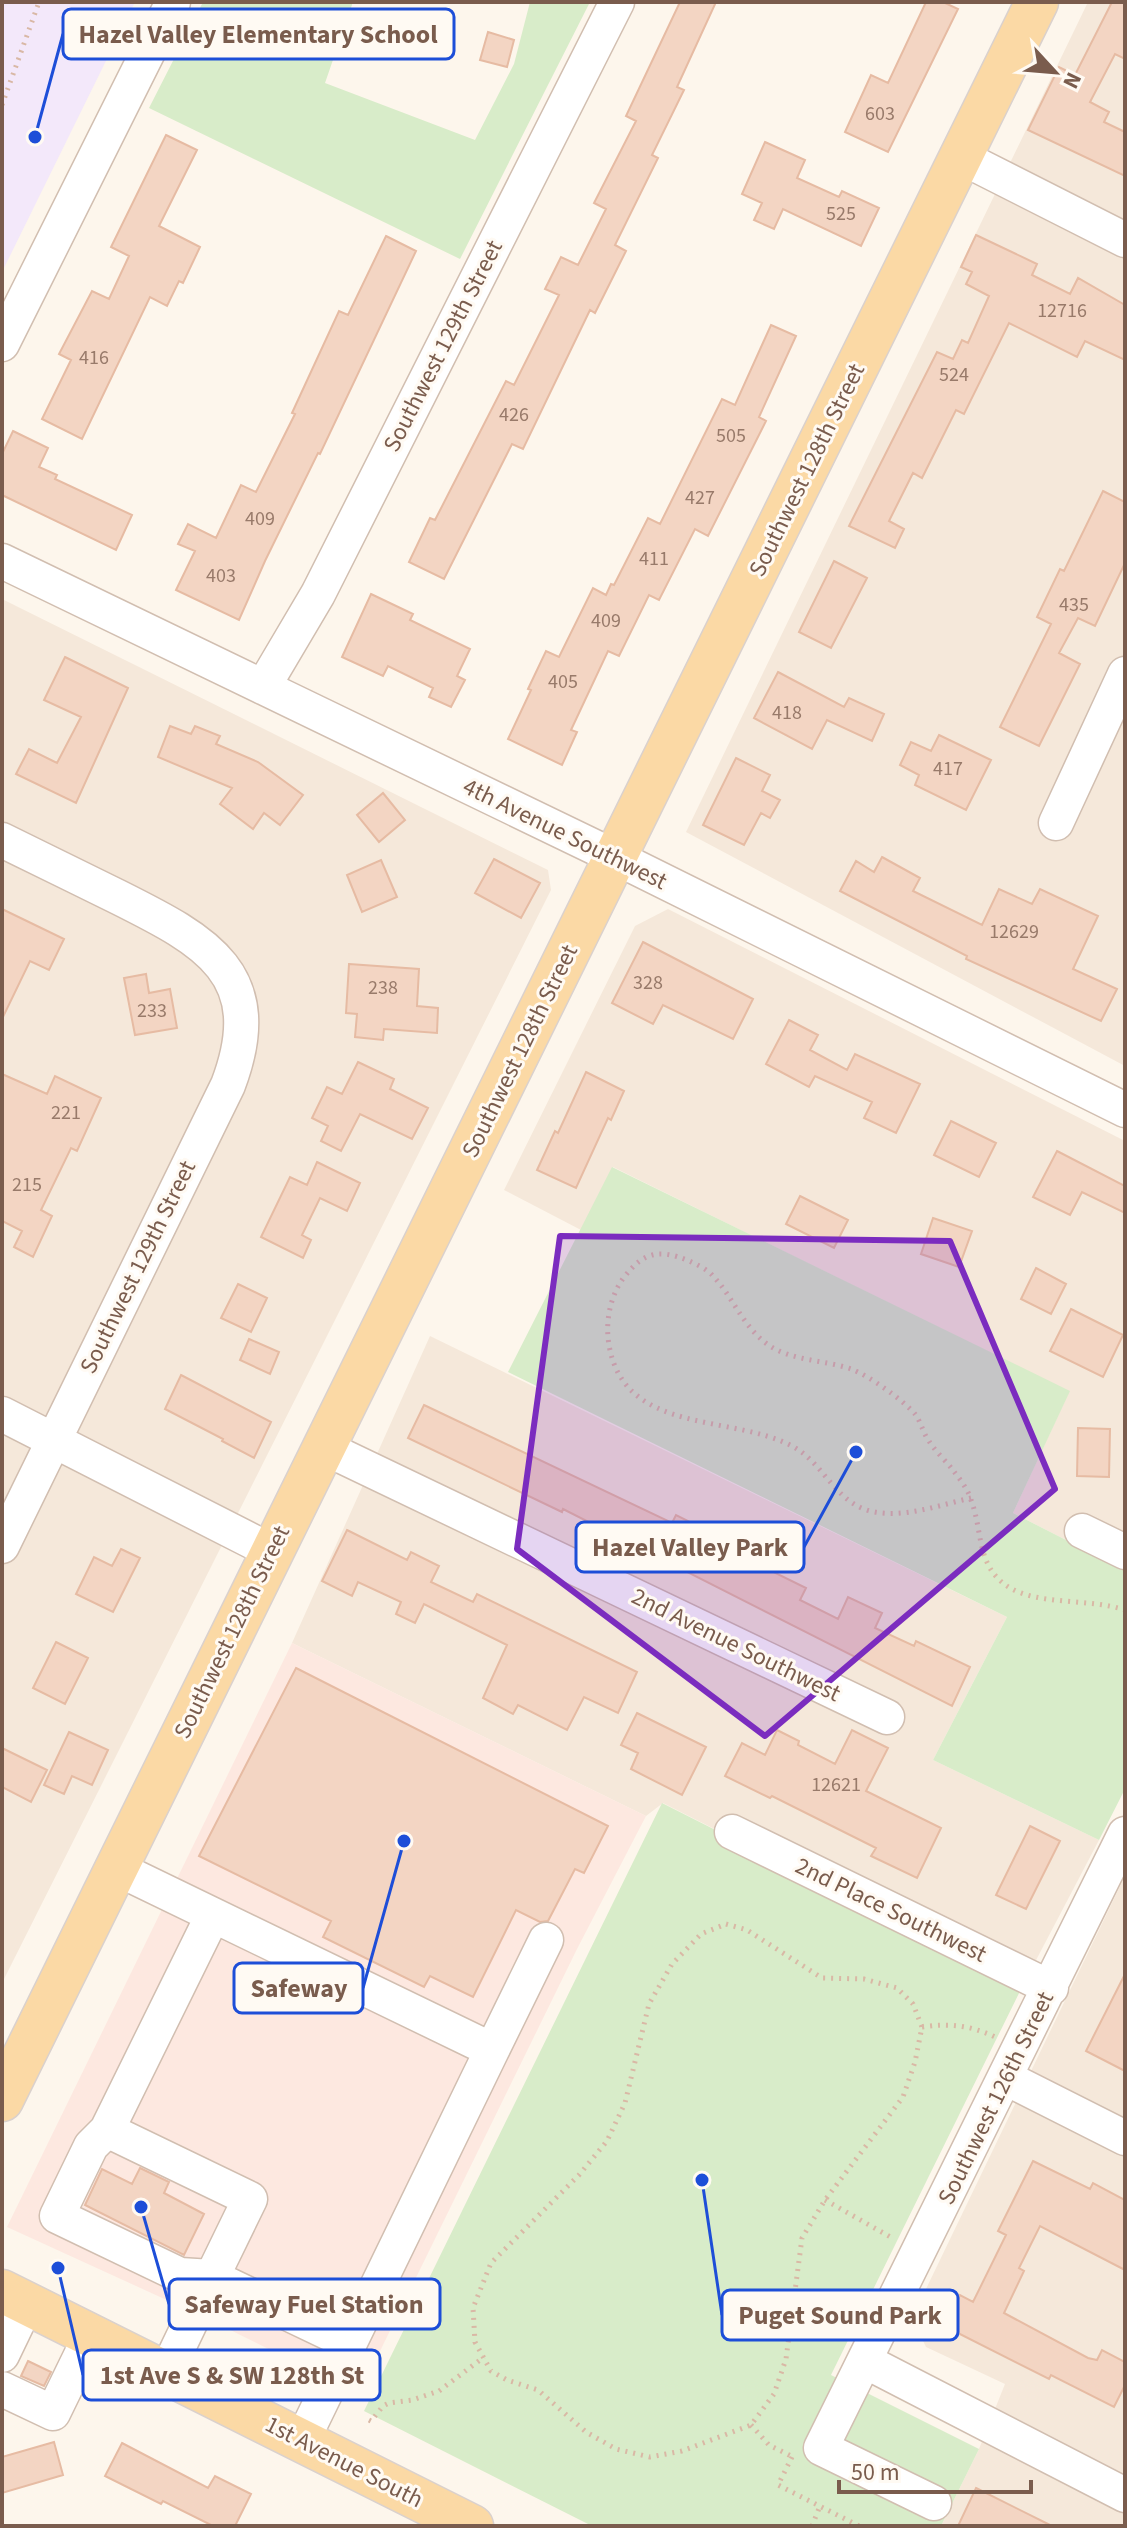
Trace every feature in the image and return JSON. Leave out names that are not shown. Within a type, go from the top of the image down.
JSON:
[{"type":"main road","name":"Southwest 128th Street","points":[[2,2100],[1037,2]]},
{"type":"main road","name":"1st Avenue South","points":[[14,2297],[472,2526]]},
{"type":"street","points":[[2,344],[173,2]]},
{"type":"street","name":"Southwest 129th Street","points":[[263,687],[318,594],[617,2]]},
{"type":"street","points":[[961,157],[1125,240]]},
{"type":"street","name":"4th Avenue Southwest","points":[[2,561],[617,858],[1125,1110]]},
{"type":"street","points":[[1056,823],[1125,674]]},
{"type":"street","name":"Southwest 129th Street","points":[[2,840],[197,940],[216,958],[233,981],[240,1004],[242,1027],[239,1055],[232,1075],[2,1546]]},
{"type":"street","points":[[2,1414],[271,1551]]},
{"type":"street","name":"2nd Avenue Southwest","points":[[325,1448],[887,1717]]},
{"type":"street","points":[[1082,1531],[1125,1552]]},
{"type":"street","name":"2nd Place Southwest","points":[[732,1832],[1051,1988]]},
{"type":"street","name":"Southwest 126th Street","points":[[934,2503],[821,2448],[1125,1834]]},
{"type":"street","points":[[116,1868],[492,2050]]},
{"type":"street","points":[[213,1915],[107,2130],[91,2146],[57,2216],[180,2275],[212,2277],[350,2343]]},
{"type":"street","points":[[302,2441],[546,1940]]},
{"type":"street","points":[[1013,2064],[1125,2138]]},
{"type":"street","points":[[107,2130],[250,2199],[166,2373]]},
{"type":"street","points":[[2,2355],[14,2297]]},
{"type":"street","points":[[2,2389],[53,2413],[91,2335]]},
{"type":"street","points":[[865,2361],[1125,2495]]},
{"type":"path","points":[[2,105],[39,2]]},
{"type":"path","points":[[971,1498],[888,1514],[867,1510],[850,1502],[830,1483],[818,1465],[795,1447],[774,1438],[659,1410],[637,1397],[611,1360],[608,1317],[615,1291],[639,1261],[650,1254],[670,1253],[694,1263],[713,1275],[753,1332],[770,1346],[854,1370],[916,1415],[929,1442],[971,1498],[985,1559],[992,1573],[1009,1588],[1030,1596],[1092,1602],[1125,1610]]},
{"type":"path","points":[[726,1924],[747,1930],[822,1978],[864,1979],[897,1988],[913,2004],[922,2027],[915,2062],[903,2097],[825,2200],[802,2238],[793,2320],[782,2371],[774,2394],[751,2425],[682,2451],[650,2457],[616,2449],[586,2432],[538,2390],[491,2371],[475,2342],[473,2308],[491,2263],[579,2175],[607,2141],[625,2103],[649,2004],[672,1964],[701,1934],[726,1924]]},
{"type":"path","points":[[922,2027],[949,2023],[981,2030],[1013,2064]]},
{"type":"path","points":[[825,2200],[919,2253]]},
{"type":"path","points":[[369,2420],[389,2403],[412,2400],[439,2391],[484,2357]]},
{"type":"path","points":[[751,2425],[769,2445],[792,2457],[778,2485],[859,2526]]},
{"type":"path","points":[[812,2526],[820,2506]]},
{"type":"highlighted area","points":[[560,1236],[950,1241],[1055,1489],[765,1736],[517,1549]]},
{"type":"shaded area","points":[[2,2],[135,2],[2,272]]},
{"type":"shaded area","points":[[1088,2],[1125,2],[1125,1066],[686,832]]},
{"type":"shaded area","points":[[2,599],[548,870],[551,890],[2,1983]]},
{"type":"shaded area","points":[[668,909],[1125,1141],[1125,1570],[1013,1513],[1069,1392],[613,1167],[581,1230],[504,1190],[635,926]]},
{"type":"shaded area","points":[[430,1336],[1007,1617],[933,1760],[1099,1840],[1023,1985],[663,1803],[646,1816],[292,1643]]},
{"type":"shaded area","points":[[292,1643],[646,1816],[577,1949],[359,2394],[206,2318],[7,2227]]},
{"type":"shaded area","points":[[1125,1876],[1125,2526],[941,2526],[979,2449],[1005,2384],[926,2347],[912,2318]]},
{"type":"green space","points":[[203,2],[353,2],[325,83],[475,140],[514,64],[530,2],[590,2],[460,259],[149,108]]},
{"type":"green space","points":[[612,1167],[1070,1391],[1013,1513],[1125,1570],[1125,1789],[1099,1840],[933,1760],[1007,1617],[508,1372]]},
{"type":"green space","points":[[662,1803],[1023,1985],[831,2375],[979,2449],[941,2526],[592,2526],[364,2411]]},
{"type":"building","points":[[680,2],[716,2],[677,87],[684,90],[652,155],[658,158],[615,245],[626,251],[595,313],[590,310],[523,449],[512,444],[444,579],[409,562],[430,518],[435,520],[506,381],[514,385],[559,295],[545,289],[561,257],[578,265],[606,209],[594,203],[636,121],[626,116]]},
{"type":"building","points":[[926,2],[943,2],[958,9],[888,152],[845,132],[871,75],[888,83]]},
{"type":"building","points":[[1112,2],[1125,2],[1125,59],[1115,54],[1090,102],[1109,112],[1104,122],[1125,132],[1125,176],[1028,130],[1059,67],[1075,75]]},
{"type":"building","points":[[488,32],[514,40],[507,67],[480,60]]},
{"type":"building","points":[[166,135],[197,150],[159,226],[200,247],[183,283],[179,281],[167,306],[150,297],[82,439],[42,419],[71,360],[59,354],[92,291],[109,299],[129,256],[111,247]]},
{"type":"building","points":[[765,142],[805,160],[797,178],[839,197],[842,191],[879,208],[861,246],[783,209],[774,229],[754,220],[762,203],[742,194]]},
{"type":"building","points":[[976,235],[1037,264],[1032,275],[1070,294],[1078,278],[1125,305],[1125,360],[1085,341],[1077,357],[1009,323],[964,414],[956,410],[922,478],[913,473],[889,521],[904,529],[895,548],[849,526],[937,352],[953,359],[962,340],[968,343],[989,296],[966,284],[972,272],[961,267]]},
{"type":"building","points":[[386,236],[416,251],[239,620],[176,590],[195,551],[178,544],[188,524],[216,538],[241,485],[256,492],[295,414],[292,413],[339,311],[348,315]]},
{"type":"building","points":[[771,325],[796,336],[759,417],[766,421],[708,536],[695,529],[659,600],[649,595],[619,656],[608,651],[571,730],[577,732],[562,765],[508,739],[546,651],[559,657],[593,588],[606,595],[648,518],[660,524],[722,399],[735,405]]},
{"type":"building","points":[[13,431],[48,448],[39,467],[57,475],[55,479],[132,515],[116,550],[2,495],[2,454]]},
{"type":"building","points":[[1103,491],[1125,502],[1125,563],[1095,626],[1078,618],[1059,653],[1080,664],[1039,746],[1000,727],[1051,624],[1037,617],[1060,569],[1064,571]]},
{"type":"building","points":[[834,561],[867,578],[831,648],[799,632]]},
{"type":"building","points":[[371,594],[413,614],[410,620],[470,649],[457,676],[465,680],[451,707],[429,697],[433,688],[388,666],[383,676],[342,657]]},
{"type":"building","points":[[65,657],[128,688],[76,803],[16,774],[29,749],[57,763],[81,717],[44,700]]},
{"type":"building","points":[[778,672],[844,707],[849,698],[884,714],[872,741],[827,720],[812,749],[754,718]]},
{"type":"building","points":[[170,726],[191,734],[195,726],[220,736],[216,744],[258,762],[303,795],[280,825],[264,813],[253,829],[220,804],[232,788],[158,757]]},
{"type":"building","points":[[939,735],[991,760],[966,810],[915,785],[919,775],[900,765],[911,742],[931,751]]},
{"type":"building","points":[[736,758],[770,775],[762,791],[780,800],[770,818],[761,813],[744,845],[703,825]]},
{"type":"building","points":[[383,793],[405,820],[379,842],[357,815]]},
{"type":"building","points":[[882,857],[920,878],[913,891],[982,925],[999,889],[1032,904],[1040,889],[1098,916],[1073,969],[1117,989],[1101,1021],[966,959],[967,956],[840,891],[856,861],[874,872]]},
{"type":"building","points":[[494,859],[540,883],[521,918],[475,893]]},
{"type":"building","points":[[381,860],[397,897],[362,912],[347,875]]},
{"type":"building","points":[[2,909],[64,939],[49,970],[30,961],[2,1019]]},
{"type":"building","points":[[643,942],[753,999],[733,1039],[663,1005],[653,1024],[612,1003]]},
{"type":"building","points":[[349,964],[419,969],[417,1006],[438,1008],[437,1033],[384,1029],[383,1040],[355,1037],[357,1014],[346,1013]]},
{"type":"building","points":[[146,974],[149,993],[170,989],[177,1028],[135,1035],[124,978]]},
{"type":"building","points":[[789,1020],[818,1035],[810,1050],[847,1070],[855,1054],[920,1084],[896,1133],[864,1118],[872,1102],[815,1076],[809,1087],[766,1064]]},
{"type":"building","points":[[358,1062],[394,1079],[390,1089],[428,1108],[412,1139],[360,1114],[341,1151],[321,1141],[328,1126],[312,1118],[327,1087],[342,1094]]},
{"type":"building","points":[[586,1072],[624,1091],[576,1188],[537,1170]]},
{"type":"building","points":[[2,1074],[47,1094],[55,1076],[101,1098],[77,1151],[71,1148],[41,1210],[52,1216],[33,1257],[14,1247],[22,1231],[2,1221]]},
{"type":"building","points":[[951,1121],[996,1143],[979,1177],[934,1155]]},
{"type":"building","points":[[1057,1151],[1125,1186],[1125,1213],[1082,1192],[1070,1215],[1033,1197]]},
{"type":"building","points":[[317,1162],[360,1183],[347,1211],[320,1198],[302,1235],[311,1240],[303,1258],[261,1237],[290,1177],[307,1185]]},
{"type":"building","points":[[800,1196],[848,1220],[834,1248],[786,1224]]},
{"type":"building","points":[[933,1218],[972,1231],[959,1267],[921,1254]]},
{"type":"building","points":[[1036,1268],[1066,1284],[1051,1314],[1021,1299]]},
{"type":"building","points":[[238,1284],[267,1298],[251,1332],[221,1318]]},
{"type":"building","points":[[1071,1309],[1123,1335],[1103,1377],[1050,1351]]},
{"type":"building","points":[[249,1339],[279,1352],[270,1374],[240,1360]]},
{"type":"building","points":[[181,1375],[271,1422],[254,1458],[165,1409]]},
{"type":"building","points":[[424,1405],[672,1523],[676,1515],[732,1543],[729,1550],[806,1588],[800,1600],[838,1619],[848,1597],[882,1613],[875,1628],[914,1646],[916,1641],[970,1667],[952,1706],[563,1509],[562,1512],[408,1438]]},
{"type":"building","points":[[1078,1428],[1110,1429],[1109,1477],[1077,1476]]},
{"type":"building","points":[[347,1530],[407,1560],[411,1552],[439,1566],[431,1582],[473,1602],[477,1594],[637,1672],[618,1713],[584,1697],[567,1730],[518,1705],[513,1714],[483,1698],[507,1645],[424,1604],[415,1623],[396,1614],[401,1602],[358,1582],[352,1596],[322,1581]]},
{"type":"building","points":[[121,1549],[140,1558],[113,1612],[76,1594],[94,1557],[112,1566]]},
{"type":"building","points":[[56,1642],[88,1658],[65,1704],[33,1688]]},
{"type":"building","points":[[296,1668],[608,1826],[584,1873],[575,1869],[548,1921],[540,1922],[516,1910],[473,1997],[430,1976],[424,1987],[323,1937],[331,1921],[199,1856]]},
{"type":"building","points":[[637,1713],[706,1747],[682,1795],[631,1769],[638,1753],[621,1745]]},
{"type":"building","points":[[777,1730],[835,1764],[852,1730],[888,1748],[866,1791],[941,1828],[917,1878],[871,1856],[876,1848],[725,1776],[742,1743],[765,1755]]},
{"type":"building","points":[[69,1732],[108,1750],[92,1785],[72,1776],[64,1794],[44,1785]]},
{"type":"building","points":[[2,1748],[47,1770],[31,1802],[2,1787]]},
{"type":"building","points":[[1030,1826],[1060,1841],[1026,1909],[996,1895]]},
{"type":"building","points":[[1125,1974],[1125,2071],[1086,2051]]},
{"type":"building","points":[[1033,2161],[1090,2189],[1093,2183],[1125,2200],[1125,2270],[1040,2226],[1019,2268],[1024,2271],[1004,2313],[1088,2358],[1097,2360],[1102,2350],[1125,2362],[1125,2385],[1114,2407],[1051,2375],[1049,2379],[944,2326],[960,2295],[973,2302],[1006,2235],[998,2231]]},
{"type":"building","points":[[140,2168],[169,2182],[164,2193],[204,2214],[184,2255],[85,2205],[102,2169],[132,2184]]},
{"type":"building","points":[[28,2361],[51,2372],[44,2386],[21,2376]]},
{"type":"building","points":[[54,2442],[63,2475],[2,2493],[2,2457]]},
{"type":"building","points":[[122,2443],[208,2488],[215,2476],[251,2494],[235,2526],[213,2526],[105,2476]]},
{"type":"building","points":[[976,2488],[1052,2526],[958,2526]]},
{"type":"place","name":"Hazel Valley Elementary School","points":[[35,137]]},
{"type":"place","name":"Hazel Valley Park","points":[[856,1452]]},
{"type":"place","name":"Safeway","points":[[404,1841]]},
{"type":"place","name":"Puget Sound Park","points":[[702,2180]]},
{"type":"place","name":"Safeway Fuel Station","points":[[141,2207]]},
{"type":"place","name":"1st Ave S & SW 128th St","points":[[58,2268]]}]
